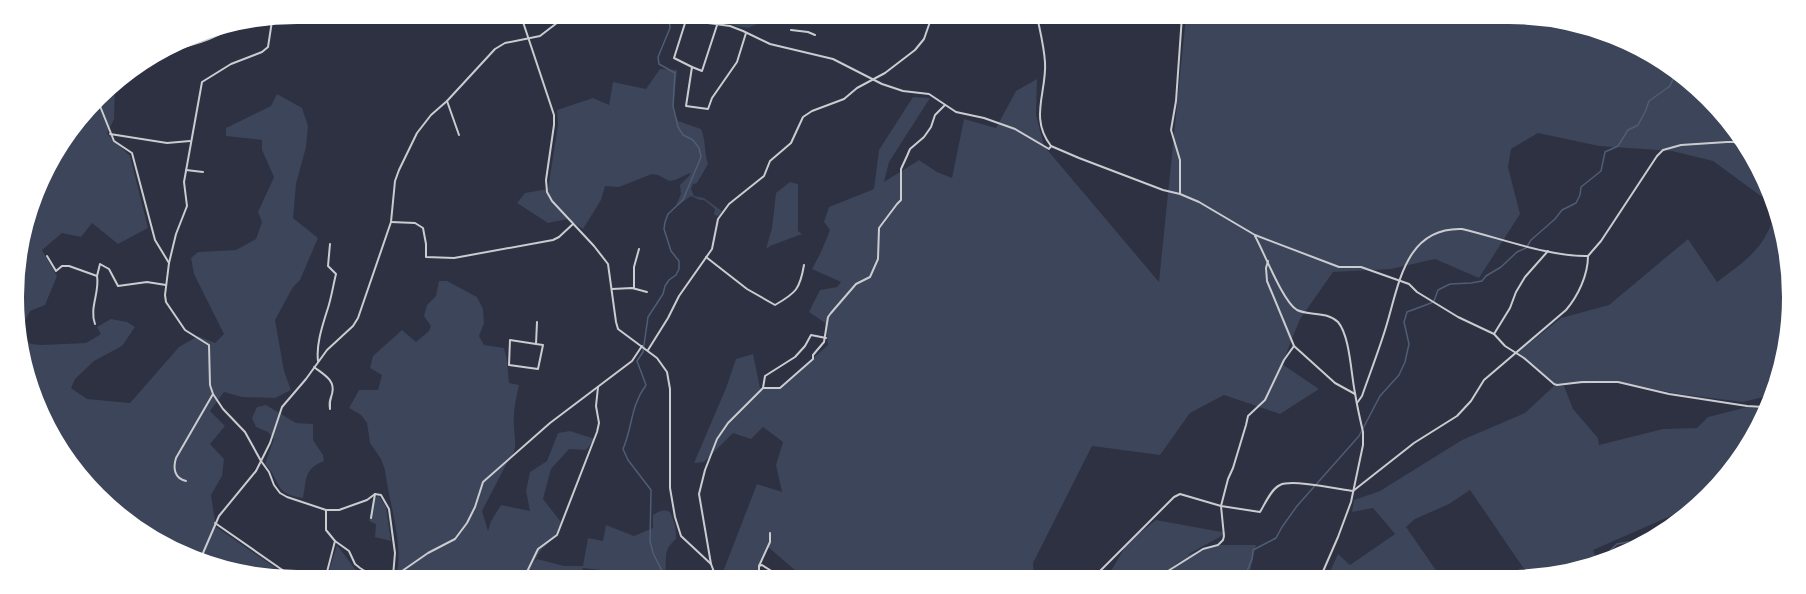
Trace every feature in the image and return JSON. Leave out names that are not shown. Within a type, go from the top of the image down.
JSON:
[{"type":"street","points":[[523,23],[554,115],[554,125],[546,180],[547,192],[552,201],[594,246],[608,264],[618,329],[620,332],[648,350],[663,366],[669,380],[670,488],[678,529],[686,542],[711,564]]},
{"type":"street","points":[[203,554],[215,523],[230,501],[256,471],[270,443],[282,407],[306,379],[327,350],[353,326],[358,318],[391,222],[395,181],[420,128],[495,49],[505,43],[540,36],[557,23]]},
{"type":"street","points":[[685,23],[674,58],[692,68],[702,71],[716,24]]},
{"type":"street","points":[[710,23],[730,26],[770,44],[833,59],[873,81],[903,91],[929,94],[956,112],[984,118],[1015,129],[1049,149],[1051,146]]},
{"type":"street","points":[[648,350],[668,318],[679,296],[712,249],[718,219],[729,204],[764,176],[770,161],[791,143],[803,117],[812,111],[837,102],[857,88],[873,81],[915,50],[924,39],[930,23]]},
{"type":"street","points":[[1037,23],[1045,63],[1041,96],[1040,124],[1044,136],[1051,146],[1163,190],[1180,194],[1199,202],[1255,235],[1338,267],[1361,267],[1409,284],[1428,299],[1458,317],[1494,334],[1505,346],[1557,385],[1582,382],[1618,382],[1669,394],[1760,407]]},
{"type":"street","points":[[1180,194],[1180,160],[1171,130],[1176,101],[1182,23]]},
{"type":"street","points":[[271,24],[268,47],[262,52],[231,64],[202,82],[196,120],[190,141],[186,170],[184,189],[187,206],[176,234],[169,263],[166,285],[166,302],[185,330],[209,345],[210,385],[213,394],[223,409],[245,432],[261,461],[269,472],[274,485],[280,493],[287,497],[326,510],[339,510],[367,500],[375,494],[381,495],[389,509],[395,553],[393,571]]},
{"type":"street","points":[[791,30],[808,32],[815,35]]},
{"type":"street","points":[[188,46],[220,36],[227,32]]},
{"type":"street","points":[[692,68],[686,106],[708,109],[712,98],[737,62],[746,33]]},
{"type":"street","points":[[447,101],[459,135]]},
{"type":"street","points":[[763,388],[783,386],[813,359],[813,355],[826,338],[828,318],[831,313],[856,284],[870,277],[878,259],[879,228],[893,208],[901,200],[901,169],[910,149],[924,137],[931,127],[935,115],[945,105]]},
{"type":"street","points":[[100,106],[114,141],[132,153],[155,240],[169,263]]},
{"type":"street","points":[[110,134],[167,144],[190,141]]},
{"type":"street","points":[[1357,404],[1362,396],[1386,326],[1398,279],[1410,256],[1425,240],[1435,233],[1448,229],[1469,230],[1574,257],[1588,256],[1602,241],[1663,150],[1681,145],[1718,142],[1735,142]]},
{"type":"street","points":[[186,170],[203,172]]},
{"type":"street","points":[[391,222],[416,224],[423,228],[426,244],[426,257],[454,258],[553,240],[559,237],[573,224]]},
{"type":"street","points":[[1255,235],[1286,300],[1295,309],[1304,313],[1321,314],[1337,321],[1341,327],[1348,348],[1364,438],[1351,502],[1323,571]]},
{"type":"street","points":[[318,361],[317,354],[322,323],[327,311],[336,274],[328,266],[330,244]]},
{"type":"street","points":[[634,288],[634,267],[639,249]]},
{"type":"street","points":[[1494,334],[1510,308],[1516,292],[1525,277],[1548,251]]},
{"type":"street","points":[[47,256],[56,271],[62,266],[69,266],[97,276]]},
{"type":"street","points":[[1099,571],[1174,497],[1180,494],[1221,506],[1260,512],[1274,490],[1281,485],[1288,484],[1353,491],[1414,442],[1457,416],[1471,401],[1484,380],[1552,323],[1576,298],[1588,263],[1588,256]]},
{"type":"street","points":[[706,257],[747,289],[775,305],[786,299],[799,287],[804,265]]},
{"type":"street","points":[[1268,261],[1266,268],[1267,281],[1294,346],[1335,383],[1355,394]]},
{"type":"street","points":[[95,324],[93,318],[98,284],[97,276],[100,264],[109,269],[118,286],[147,282],[166,285]]},
{"type":"street","points":[[612,289],[634,288],[647,292]]},
{"type":"street","points":[[536,344],[537,322]]},
{"type":"street","points":[[714,571],[711,564],[699,494],[705,470],[717,439],[728,423],[763,388],[765,376],[795,357],[805,346],[811,335],[826,338]]},
{"type":"street","points":[[510,340],[536,344],[543,345],[538,369],[509,365],[510,340]]},
{"type":"street","points":[[401,571],[428,554],[455,540],[467,523],[486,479],[550,423],[632,362],[642,346]]},
{"type":"street","points":[[1168,571],[1203,549],[1218,545],[1223,540],[1224,536],[1221,506],[1248,416],[1265,400],[1284,360],[1294,346]]},
{"type":"street","points":[[314,366],[329,378],[333,384],[329,402],[330,409]]},
{"type":"street","points":[[527,571],[538,549],[557,535],[577,485],[599,423],[596,406],[598,387]]},
{"type":"street","points":[[186,481],[179,478],[175,472],[174,466],[176,458],[213,394]]},
{"type":"street","points":[[371,518],[375,494]]},
{"type":"street","points":[[326,510],[326,530],[335,542],[349,551],[355,564],[365,571]]},
{"type":"street","points":[[215,523],[283,570]]},
{"type":"street","points":[[759,571],[759,566],[770,542],[770,534]]},
{"type":"street","points":[[327,571],[335,542]]},
{"type":"street","points":[[759,566],[762,565],[772,571]]},
{"type":"shaded area","points":[[722,23],[760,23],[748,28]]},
{"type":"shaded area","points":[[1185,23],[1509,23],[1545,25],[1580,32],[1630,51],[1661,69],[1690,91],[1715,116],[1737,145],[1755,176],[1764,199],[1713,161],[1672,151],[1599,146],[1538,133],[1511,149],[1508,167],[1520,214],[1479,278],[1435,259],[1391,269],[1333,272],[1300,319],[1282,364],[1319,389],[1280,414],[1224,395],[1190,413],[1160,455],[1092,446],[1033,563],[1034,571],[796,571],[768,547],[760,565],[760,571],[723,571],[757,484],[782,492],[776,465],[783,442],[763,427],[751,439],[733,433],[704,462],[694,463],[726,388],[736,359],[753,354],[760,388],[779,388],[828,345],[825,323],[809,312],[820,290],[837,287],[841,282],[812,269],[830,230],[824,222],[829,207],[874,189],[879,150],[913,97],[930,98],[889,162],[884,182],[919,160],[937,172],[952,178],[964,119],[996,128],[1016,91],[1037,79],[1036,115],[1044,146],[1159,282]]},
{"type":"shaded area","points":[[660,69],[677,70],[673,110],[678,121],[701,129],[704,137],[708,164],[697,183],[693,184],[691,189],[694,196],[704,198],[722,211],[718,216],[714,215],[715,209],[704,200],[691,196],[676,205],[681,194],[680,185],[690,175],[690,173],[675,180],[669,181],[658,175],[652,174],[619,187],[605,186],[601,200],[583,229],[568,219],[548,223],[517,203],[525,193],[548,189],[558,125],[557,110],[593,98],[609,105],[613,82],[646,89]]},
{"type":"shaded area","points":[[115,92],[114,119],[107,134],[130,156],[148,228],[118,244],[92,223],[81,237],[62,233],[42,250],[57,276],[45,305],[30,311],[24,322],[23,297],[25,261],[32,226],[44,192],[51,176],[69,145],[91,116]]},
{"type":"shaded area","points":[[277,94],[302,108],[308,126],[306,147],[296,184],[293,218],[318,238],[300,280],[293,287],[275,320],[284,371],[291,390],[275,398],[242,397],[224,392],[210,411],[225,426],[210,444],[224,459],[222,476],[211,495],[216,527],[279,570],[261,569],[226,562],[192,550],[176,543],[145,525],[116,503],[91,478],[80,464],[69,449],[51,418],[32,368],[26,341],[31,344],[41,345],[86,343],[101,334],[97,327],[111,319],[127,322],[135,327],[122,346],[94,361],[75,379],[71,388],[87,399],[130,403],[179,347],[198,336],[215,343],[224,334],[194,274],[191,258],[198,252],[236,250],[256,239],[262,222],[258,212],[274,177],[262,150],[262,140],[226,136],[226,128],[271,106]]},
{"type":"shaded area","points":[[790,182],[798,184],[798,231],[802,234],[770,246],[766,249],[772,228],[776,193]]},
{"type":"shaded area","points":[[1772,221],[1781,261],[1783,297],[1781,333],[1778,350],[1774,368],[1764,397],[1743,402],[1679,394],[1618,382],[1557,385],[1516,354],[1561,318],[1609,305],[1688,239],[1717,282],[1753,253],[1766,235]]},
{"type":"shaded area","points":[[439,281],[447,281],[477,297],[483,309],[484,323],[479,336],[484,345],[504,348],[507,360],[509,383],[519,385],[514,412],[514,451],[482,511],[488,531],[491,521],[501,505],[530,511],[526,491],[530,472],[547,461],[558,433],[570,431],[595,439],[586,450],[569,449],[551,469],[543,499],[561,522],[557,535],[541,550],[534,562],[537,559],[564,566],[583,566],[588,538],[603,541],[606,525],[634,536],[653,528],[653,515],[665,511],[670,512],[673,519],[676,539],[666,552],[665,571],[610,571],[583,568],[582,571],[397,571],[397,540],[385,470],[381,459],[370,443],[367,423],[361,415],[349,408],[359,390],[378,390],[382,375],[370,368],[373,356],[402,330],[416,342],[429,331],[431,326],[424,316],[427,305],[436,296]]},
{"type":"shaded area","points":[[1555,385],[1564,386],[1573,409],[1598,438],[1599,445],[1663,429],[1697,428],[1708,417],[1751,406],[1760,407],[1737,449],[1715,478],[1690,503],[1677,513],[1593,550],[1596,556],[1562,566],[1525,570],[1470,490],[1449,504],[1415,519],[1406,527],[1437,571],[1330,571],[1338,554],[1350,565],[1395,534],[1373,508],[1352,512],[1354,500],[1380,491],[1462,440],[1525,413]]},
{"type":"shaded area","points":[[266,405],[296,423],[313,424],[313,440],[323,455],[324,461],[313,467],[310,471],[306,480],[303,498],[293,496],[282,490],[265,464],[274,439],[268,432],[256,427],[252,418],[257,407]]},
{"type":"shaded area","points":[[379,496],[386,507],[391,541],[375,537],[376,524],[369,521],[373,499]]},
{"type":"shaded area","points":[[1156,520],[1227,533],[1187,555],[1221,545],[1256,545],[1250,571],[1171,571],[1181,560],[1169,571],[1111,571],[1128,542]]},
{"type":"shaded area","points":[[337,545],[355,569],[358,571],[329,571]]},
{"type":"waterway","points":[[662,571],[653,553],[650,541],[651,490],[628,460],[623,449],[634,409],[646,385],[637,361],[643,352],[648,317],[663,294],[665,286],[669,280],[676,275],[679,269],[679,261],[671,251],[664,229],[665,222],[668,214],[683,200],[701,157],[699,148],[693,140],[683,135],[678,127],[673,106],[675,73],[659,64],[658,57],[670,28],[670,23]]},
{"type":"waterway","points":[[1247,571],[1252,559],[1253,550],[1276,538],[1297,506],[1359,436],[1380,396],[1399,375],[1405,362],[1409,344],[1404,322],[1407,312],[1431,303],[1434,301],[1438,290],[1450,284],[1482,281],[1486,276],[1501,267],[1517,252],[1526,248],[1531,240],[1555,219],[1562,210],[1576,203],[1580,195],[1581,187],[1601,171],[1605,152],[1618,146],[1628,130],[1638,125],[1649,101],[1670,86],[1673,78]]},
{"type":"waterway","points":[[1608,552],[1617,544],[1633,541]]}]
